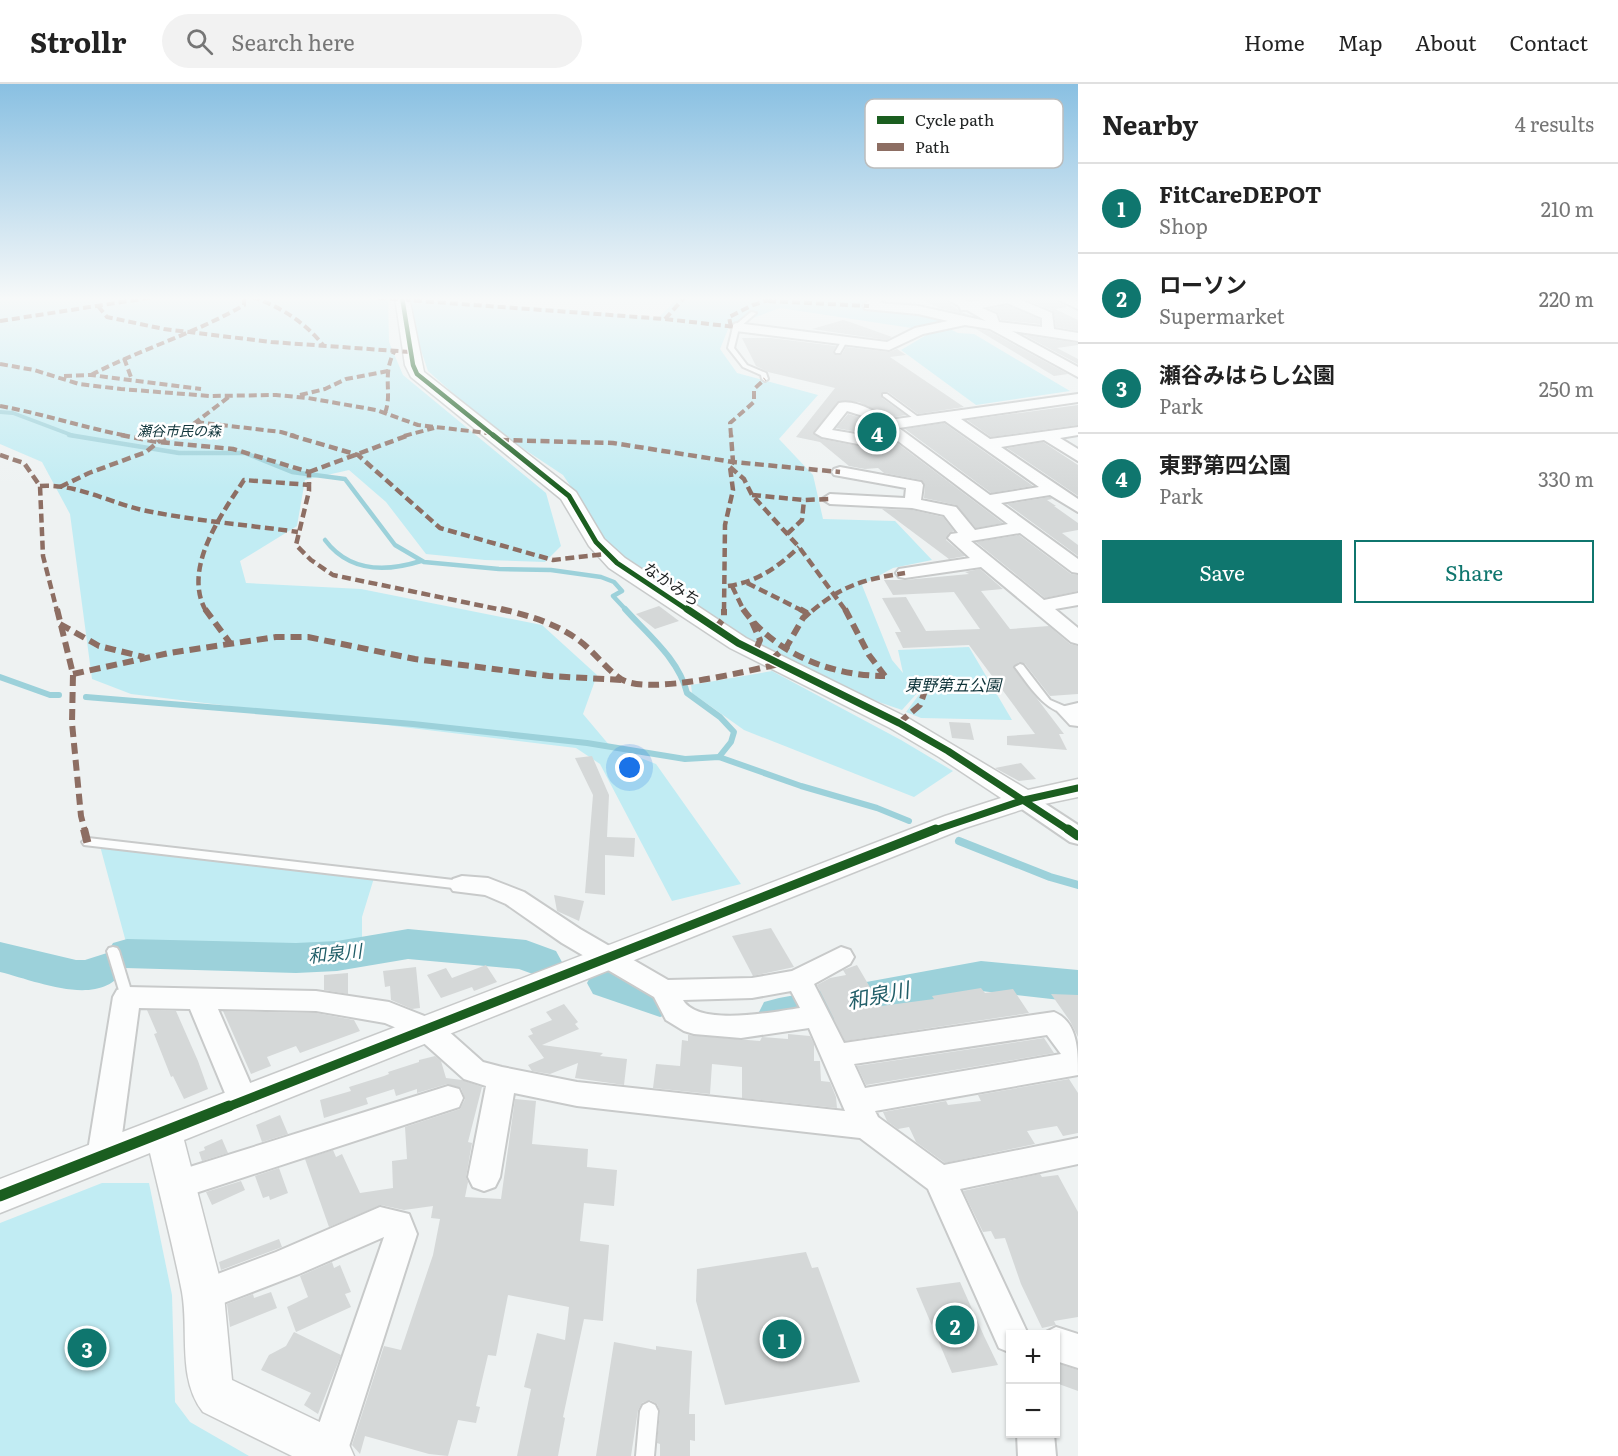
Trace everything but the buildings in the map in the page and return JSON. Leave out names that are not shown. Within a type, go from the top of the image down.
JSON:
[{"type":"street","name":"なかみち","points":[[412,361],[417,374],[569,496],[596,542],[617,563],[738,643],[899,723],[948,751],[1024,800]]},
{"type":"street","points":[[1057,361],[1078,373]]},
{"type":"street","points":[[886,425],[1078,398]]},
{"type":"street","points":[[901,436],[868,441],[822,433],[844,406],[868,413],[901,436],[1078,568]]},
{"type":"street","points":[[946,416],[1078,507]]},
{"type":"street","points":[[988,444],[1078,431]]},
{"type":"street","points":[[1047,436],[1078,456]]},
{"type":"street","points":[[840,472],[915,485],[912,502]]},
{"type":"street","points":[[987,500],[1053,490]]},
{"type":"street","points":[[830,499],[912,502],[950,511],[972,536]]},
{"type":"street","points":[[1023,527],[957,538],[982,561],[1078,638]]},
{"type":"street","points":[[905,573],[982,561]]},
{"type":"street","points":[[1040,607],[1078,599]]},
{"type":"street","points":[[0,1196],[955,822],[1024,800],[1078,788]]},
{"type":"street","points":[[1024,800],[1078,836]]},
{"type":"street","points":[[462,885],[488,887],[515,898],[571,936],[664,990],[676,1012],[694,1023],[741,1027],[815,1011]]},
{"type":"street","points":[[664,990],[752,988],[798,980],[841,957]]},
{"type":"street","points":[[798,980],[815,1011],[862,1114],[940,1180],[1014,1330]]},
{"type":"street","points":[[103,1157],[127,997],[316,1001],[389,1013],[427,1029],[474,1071],[502,1079],[588,1095],[862,1114],[1078,1063]]},
{"type":"street","points":[[199,998],[243,1101]]},
{"type":"street","points":[[835,1056],[1054,1023],[1078,1056]]},
{"type":"street","points":[[484,1177],[502,1079]]},
{"type":"street","points":[[177,1185],[448,1098]]},
{"type":"street","points":[[164,1132],[203,1295],[211,1388],[218,1397],[310,1441],[330,1455],[400,1234],[397,1224],[380,1222],[287,1263],[203,1295]]},
{"type":"street","points":[[940,1180],[1078,1151]]},
{"type":"street","points":[[1060,1345],[1078,1352]]},
{"type":"street","points":[[1036,1438],[1037,1456]]},
{"type":"lane","points":[[741,361],[745,366],[764,374],[765,379]]},
{"type":"lane","points":[[885,395],[919,420]]},
{"type":"lane","points":[[1020,667],[1047,702],[1075,713]]},
{"type":"lane","points":[[88,842],[462,885]]},
{"type":"lane","points":[[112,951],[127,997]]},
{"type":"lane","points":[[645,1456],[649,1412]]},
{"type":"green space","name":"瀬谷市民の森","points":[[0,361],[397,361],[403,375],[546,493],[561,546],[545,562],[485,560],[426,554],[386,502],[349,470],[305,480],[297,526],[240,561],[246,583],[361,589],[542,625],[597,675],[583,714],[610,746],[656,764],[741,884],[672,901],[600,764],[576,748],[131,694],[92,679],[70,514],[42,462],[0,444]]},
{"type":"green space","name":"東野第五公園","points":[[425,361],[729,361],[737,373],[818,395],[779,439],[813,475],[823,519],[895,521],[932,560],[893,568],[862,585],[892,660],[903,673],[898,650],[969,647],[1012,720],[921,718],[906,712],[921,692],[916,683],[911,681],[919,691],[902,710],[847,691],[679,606],[594,533],[586,509],[563,475],[492,428],[428,371]]},
{"type":"green space","points":[[916,361],[1020,361],[1070,391],[976,405]]},
{"type":"green space","points":[[772,671],[901,740],[953,771],[914,797],[744,730],[692,693],[691,685]]},
{"type":"green space","points":[[100,846],[374,878],[362,917],[362,947],[313,951],[127,946]]},
{"type":"green space","points":[[102,1183],[149,1183],[172,1295],[175,1402],[190,1422],[249,1456],[0,1456],[0,1223]]},
{"type":"waterway","points":[[0,412],[13,413],[73,436]]},
{"type":"waterway","points":[[69,435],[73,436]]},
{"type":"waterway","points":[[73,436],[179,453],[245,453],[292,472],[345,479],[395,545],[424,562],[499,569],[551,570],[601,577],[614,582],[622,591],[613,596],[627,611]]},
{"type":"waterway","points":[[325,540],[345,558],[369,567],[395,567],[421,561]]},
{"type":"waterway","points":[[625,609],[670,658],[687,693],[720,717],[734,732],[731,742],[719,757]]},
{"type":"waterway","points":[[0,677],[50,695],[59,695]]},
{"type":"waterway","points":[[86,697],[413,724],[587,743],[685,759],[719,757]]},
{"type":"waterway","points":[[719,757],[801,786],[877,808],[909,821]]},
{"type":"waterway","points":[[959,841],[1050,877],[1078,885]]},
{"type":"waterway","name":"和泉川","points":[[127,954],[296,958],[337,956],[408,944],[526,955],[541,962]]},
{"type":"waterway","name":"和泉川","points":[[0,957],[76,975],[92,976],[105,968]]},
{"type":"waterway","name":"和泉川","points":[[779,1014],[981,976],[1078,986]]},
{"type":"waterway","name":"和泉川","points":[[608,983],[660,1001]]},
{"type":"marked path","points":[[91,375],[118,361]]},
{"type":"marked path","points":[[125,361],[132,380]]},
{"type":"marked path","points":[[385,413],[388,401],[387,375],[390,361]]},
{"type":"marked path","points":[[0,364],[34,370],[79,384],[121,389],[210,396],[276,395],[308,398],[376,410],[418,425],[487,433]]},
{"type":"marked path","points":[[300,395],[325,389],[346,379],[388,371]]},
{"type":"marked path","points":[[64,376],[91,375],[201,389]]},
{"type":"marked path","points":[[715,629],[724,618],[725,525],[733,490],[730,467],[733,462],[730,423],[754,402],[754,389],[765,379]]},
{"type":"marked path","points":[[60,487],[89,473],[146,452],[158,442],[183,432],[230,396]]},
{"type":"marked path","points":[[0,406],[52,416],[82,427],[158,442],[233,449],[309,472],[309,491],[296,545],[311,560],[333,575],[504,610],[551,624],[578,639],[623,680],[660,685],[721,677],[779,664]]},
{"type":"marked path","points":[[196,422],[281,432],[358,455],[440,528],[553,560],[606,554]]},
{"type":"marked path","points":[[309,472],[358,455],[393,439],[434,428]]},
{"type":"marked path","points":[[500,440],[613,443],[733,462],[840,472]]},
{"type":"marked path","points":[[0,455],[24,463],[40,486],[43,556],[73,674],[72,723],[81,816],[88,845]]},
{"type":"marked path","points":[[730,467],[744,479],[752,495],[799,547],[843,605],[869,655],[885,676]]},
{"type":"marked path","points":[[230,643],[215,625],[198,595],[201,562],[214,532],[244,480],[311,485]]},
{"type":"marked path","points":[[40,486],[60,486],[125,506],[168,515],[298,532]]},
{"type":"marked path","points":[[752,495],[804,500],[830,499]]},
{"type":"marked path","points":[[787,534],[802,520],[804,500]]},
{"type":"marked path","points":[[728,586],[739,585],[758,578],[784,561],[799,547]]},
{"type":"marked path","points":[[771,660],[787,646],[803,618],[833,593],[870,578],[905,573]]},
{"type":"marked path","points":[[747,583],[807,613]]},
{"type":"marked path","points":[[732,586],[745,612],[757,625],[799,655],[813,663],[840,672],[885,676]]},
{"type":"marked path","points":[[752,622],[760,640],[755,652]]},
{"type":"marked path","points":[[60,624],[99,646],[144,657]]},
{"type":"marked path","points":[[73,674],[169,653],[276,637],[308,637],[415,659],[549,676],[623,680]]},
{"type":"marked path","points":[[899,723],[920,705],[927,685]]},
{"type":"cycle path","points":[[412,361],[417,374],[569,496],[596,542],[617,563],[738,643],[899,723],[948,751],[1078,836]]},
{"type":"cycle path","points":[[0,1196],[955,822],[1024,800],[1078,788]]},
{"type":"place","name":"東野第四公園","points":[[877,432]]},
{"type":"place","name":"ローソン","points":[[955,1325]]},
{"type":"place","name":"FitCareDEPOT","points":[[782,1339]]},
{"type":"place","name":"瀬谷みはらし公園","points":[[87,1348]]}]
